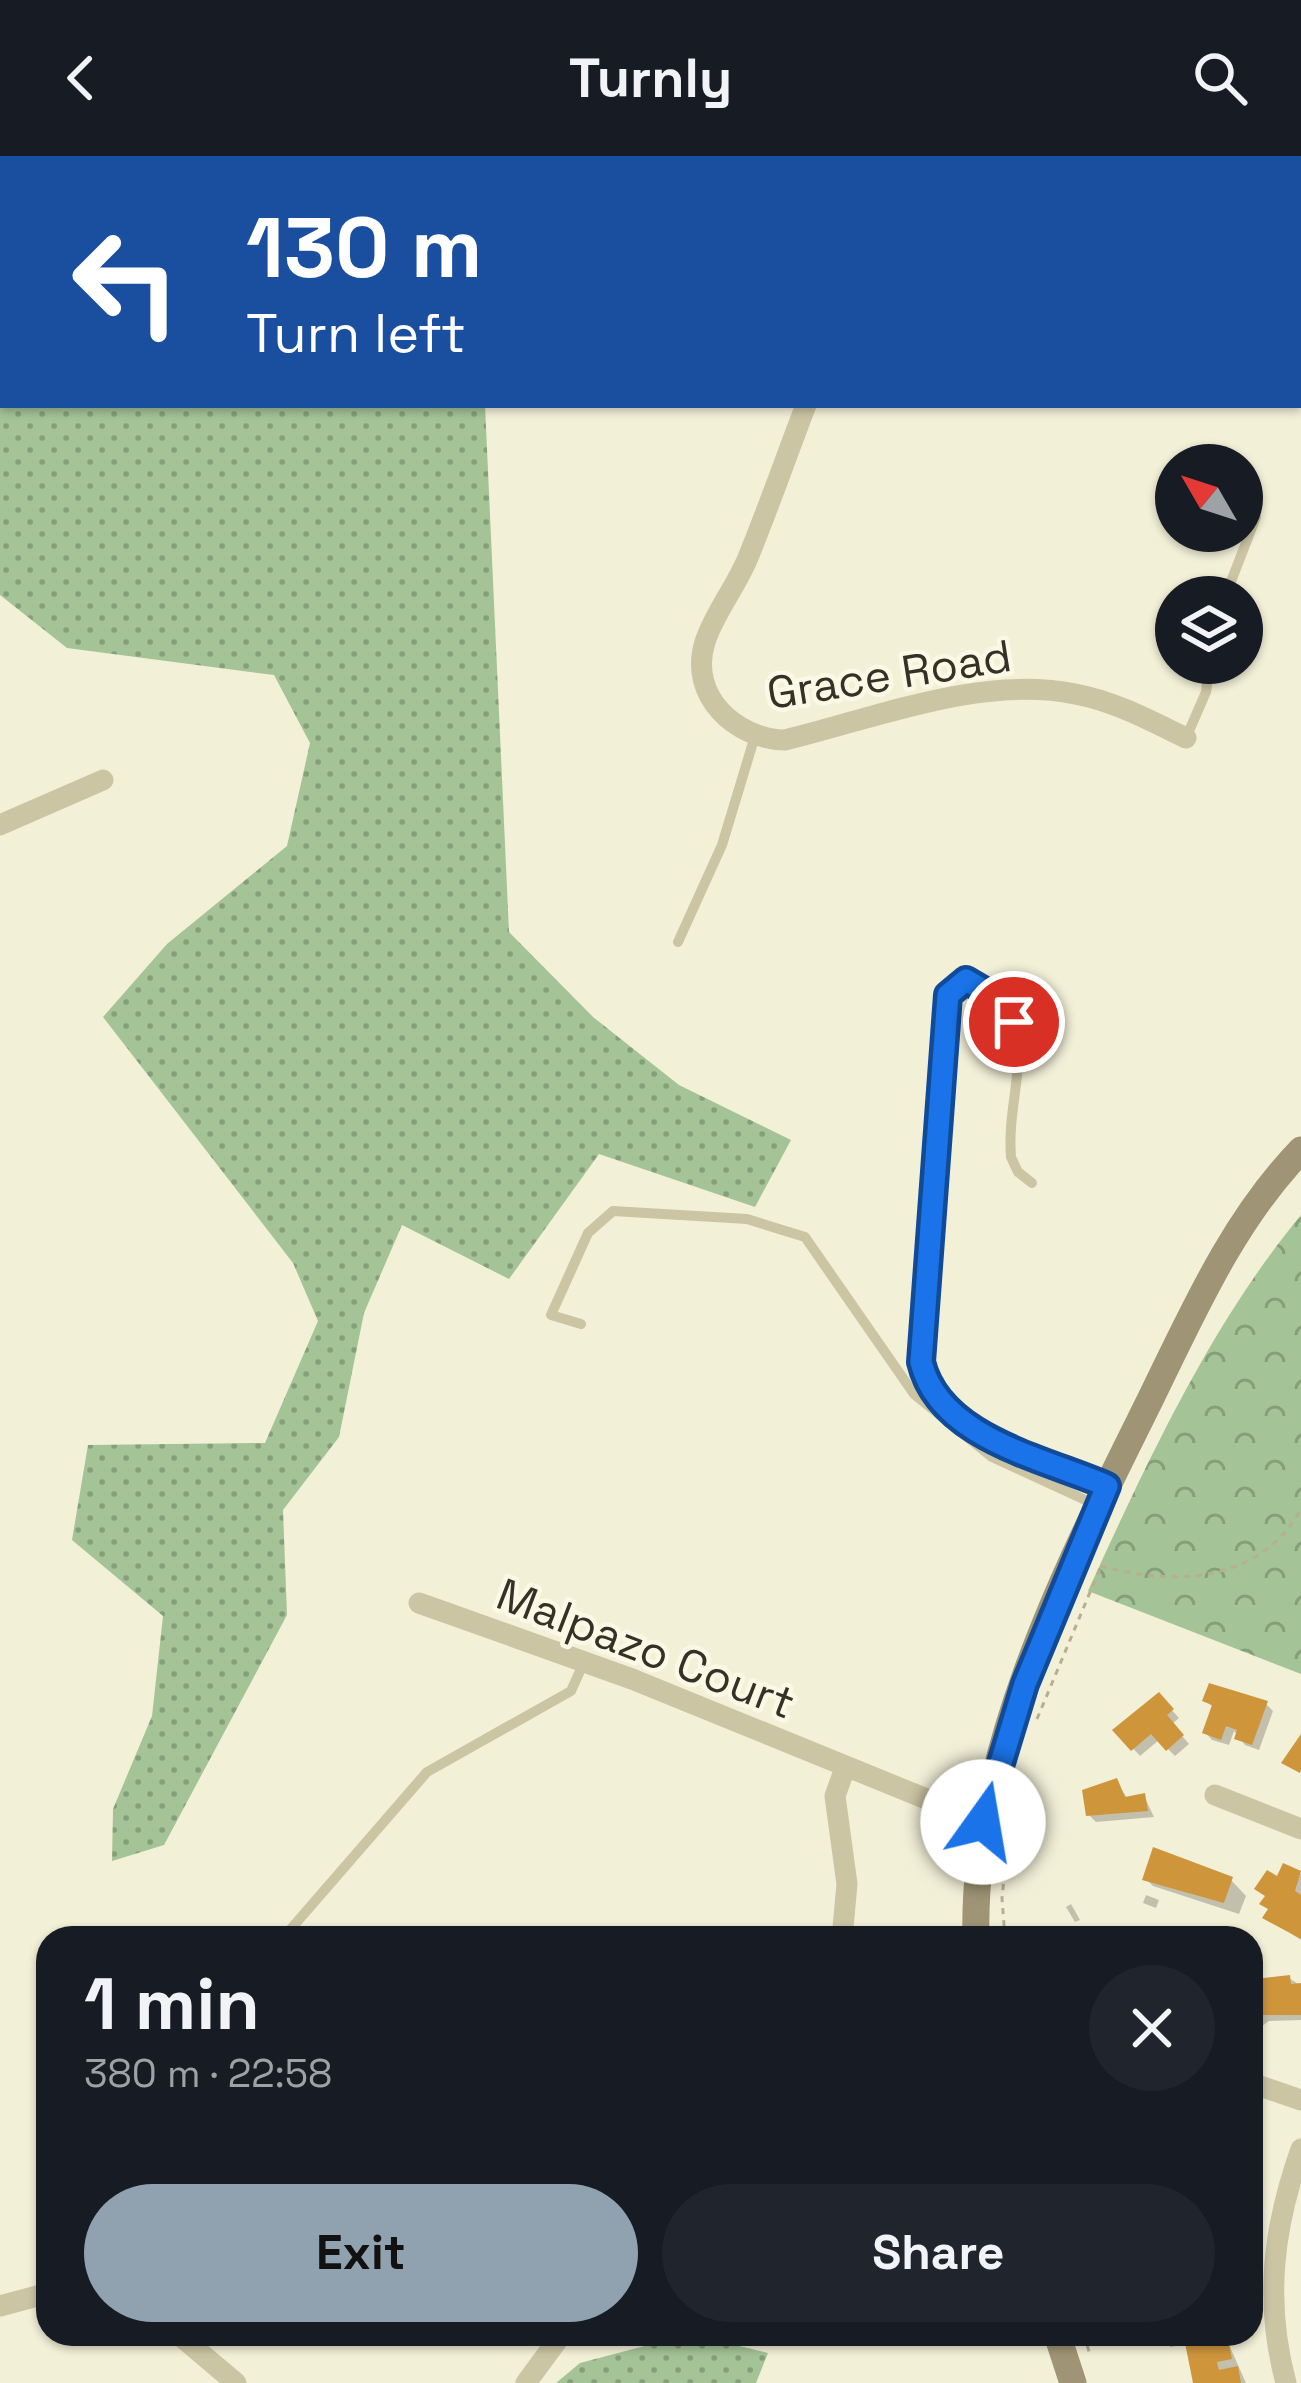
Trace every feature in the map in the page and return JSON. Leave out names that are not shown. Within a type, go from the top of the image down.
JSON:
[{"type":"main road","points":[[978,1926],[1006,1736],[1102,1496],[1219,1260],[1301,1150]]},
{"type":"main road","points":[[1062,2346],[1073,2383]]},
{"type":"street","name":"Grace Road","points":[[805,408],[745,566],[702,655],[718,710],[755,736],[785,740],[1005,688],[1075,694],[1131,711],[1186,738]]},
{"type":"street","points":[[0,825],[103,781]]},
{"type":"street","name":"Malpazo Court","points":[[419,1603],[584,1662],[996,1826]]},
{"type":"street","points":[[843,1926],[847,1884],[835,1796],[844,1768]]},
{"type":"street","points":[[1215,1795],[1301,1828]]},
{"type":"street","points":[[1263,2087],[1301,2100]]},
{"type":"street","points":[[1286,2383],[1274,2322],[1274,2252],[1283,2198],[1301,2149]]},
{"type":"street","points":[[0,2306],[36,2296]]},
{"type":"street","points":[[192,2346],[236,2383]]},
{"type":"street","points":[[526,2383],[553,2346]]},
{"type":"lane","points":[[1186,738],[1207,684]]},
{"type":"lane","points":[[678,942],[722,845],[755,736]]},
{"type":"lane","points":[[1032,1183],[1018,1172],[1011,1156],[1019,1049],[1014,1022],[1000,1000],[966,980],[948,995],[940,1054],[930,1248],[920,1322],[927,1389],[956,1418],[1102,1496]]},
{"type":"lane","points":[[581,1324],[550,1315],[588,1233],[614,1211],[746,1219],[805,1237],[914,1394],[992,1457],[1102,1496]]},
{"type":"lane","points":[[293,1926],[427,1772],[571,1691],[584,1662]]},
{"type":"path","points":[[1030,1735],[1101,1566],[1185,1578],[1224,1572],[1267,1553],[1301,1509]]},
{"type":"path","points":[[996,1826],[1004,1926]]},
{"type":"green space","points":[[0,408],[485,408],[509,932],[593,1017],[679,1085],[791,1140],[755,1207],[599,1154],[509,1279],[402,1225],[364,1313],[339,1437],[283,1510],[287,1615],[164,1845],[112,1861],[113,1809],[152,1716],[163,1616],[72,1540],[88,1445],[265,1443],[318,1321],[293,1263],[103,1017],[167,944],[287,846],[310,743],[274,675],[67,648],[0,595]]},
{"type":"green space","points":[[1301,1215],[1301,1674],[1088,1591],[1157,1444],[1209,1348]]},
{"type":"green space","points":[[644,2346],[739,2346],[768,2353],[756,2383],[556,2383],[580,2363]]},
{"type":"building","points":[[1209,1683],[1268,1701],[1252,1745],[1234,1739],[1237,1730],[1226,1726],[1221,1740],[1202,1733],[1212,1705],[1202,1701]]},
{"type":"building","points":[[1159,1692],[1174,1709],[1167,1715],[1184,1735],[1166,1751],[1151,1734],[1131,1751],[1112,1730]]},
{"type":"building","points":[[1301,1734],[1301,1770],[1300,1773],[1281,1763]]},
{"type":"building","points":[[1117,1778],[1125,1797],[1145,1793],[1148,1811],[1086,1816],[1082,1790]]},
{"type":"building","points":[[1153,1847],[1233,1877],[1224,1903],[1142,1880]]},
{"type":"building","points":[[1283,1863],[1301,1871],[1295,1891],[1301,1895],[1301,1939],[1262,1918],[1268,1909],[1259,1904],[1265,1896],[1254,1889],[1267,1870],[1277,1876]]},
{"type":"building","points":[[1290,1975],[1291,1984],[1301,1983],[1301,2015],[1263,2015],[1263,1978]]},
{"type":"building","points":[[1186,2346],[1229,2346],[1232,2359],[1217,2362],[1219,2370],[1238,2366],[1241,2383],[1193,2383]]},
{"type":"route","points":[[983,1822],[1025,1684],[1107,1486],[956,1418],[927,1389],[921,1362],[920,1322],[930,1248],[940,1054],[948,995],[966,980],[1000,1000],[1014,1022]]}]
